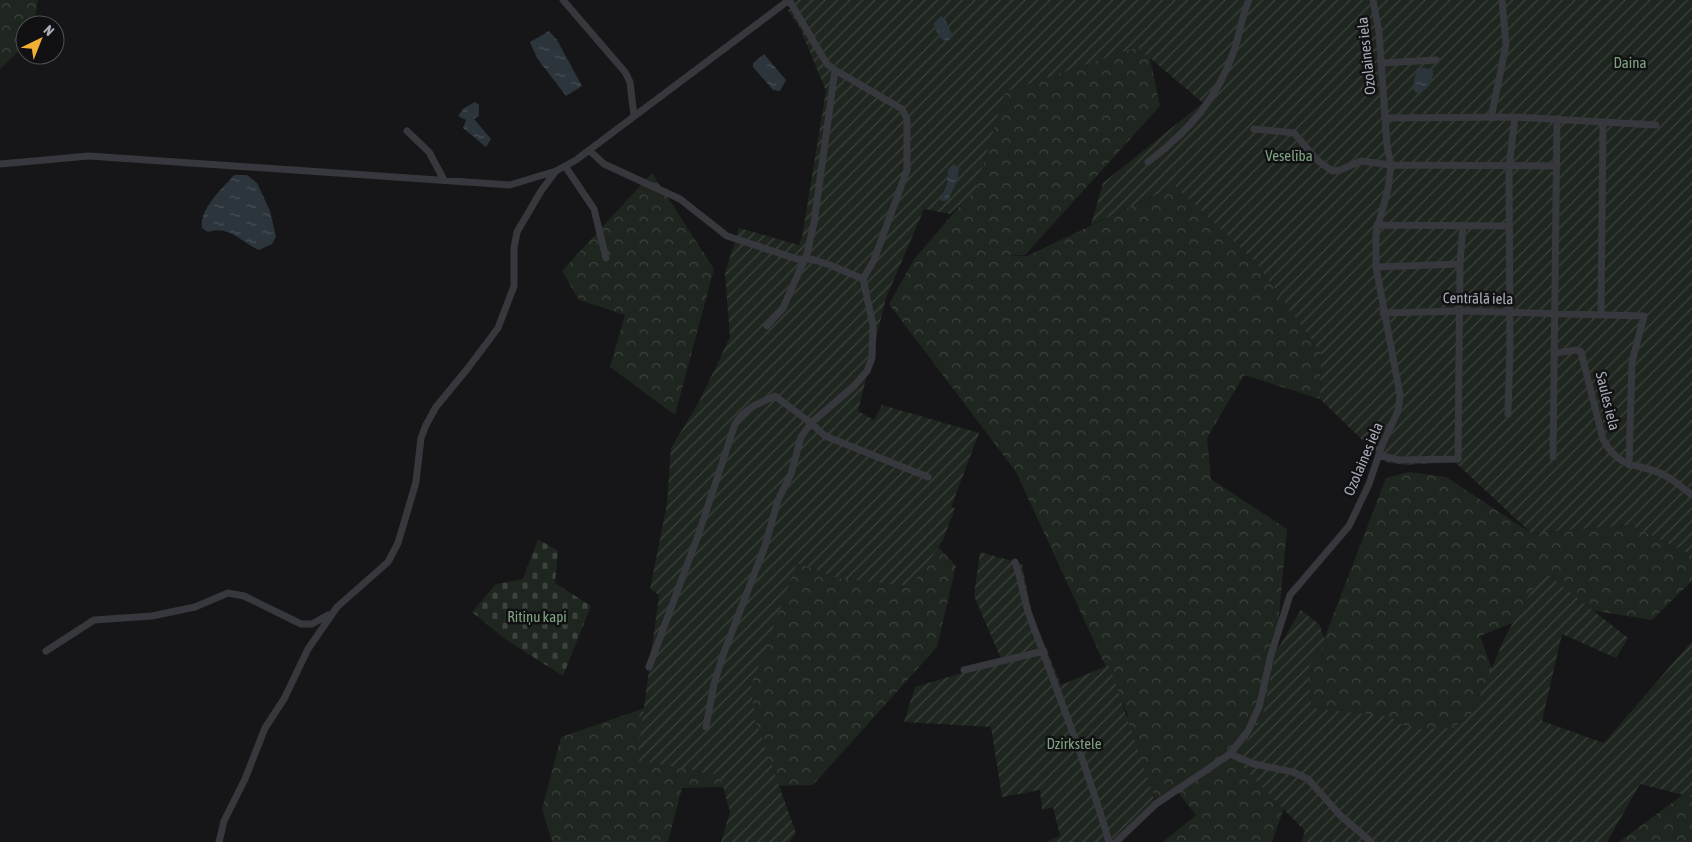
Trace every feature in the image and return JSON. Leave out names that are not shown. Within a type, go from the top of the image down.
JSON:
[{"type":"street","points":[[564,0],[625,72],[630,82],[634,116]]},
{"type":"street","points":[[0,164],[89,156],[510,185],[556,171],[565,166],[789,0],[827,64],[902,109],[908,119],[906,170],[874,260],[863,279],[873,325],[872,358],[867,371],[854,386],[811,423],[802,437],[791,474],[778,500],[765,546],[723,655],[714,684],[706,727]]},
{"type":"street","points":[[1148,162],[1177,140],[1209,102],[1221,83],[1249,0]]},
{"type":"street","name":"Ozolaines iela","points":[[1116,842],[1156,804],[1230,754],[1248,730],[1259,706],[1271,655],[1290,595],[1349,526],[1369,484],[1398,411],[1400,395],[1383,313],[1376,267],[1378,225],[1388,189],[1391,165],[1385,118],[1379,32],[1373,0]]},
{"type":"street","points":[[1491,118],[1506,46],[1502,0]]},
{"type":"street","points":[[1381,63],[1436,60]]},
{"type":"street","points":[[767,326],[783,308],[804,259],[814,223],[835,70]]},
{"type":"street","points":[[1385,118],[1557,119],[1656,125]]},
{"type":"street","points":[[1508,414],[1510,167],[1515,118]]},
{"type":"street","points":[[1553,457],[1557,119]]},
{"type":"street","points":[[1601,314],[1603,122]]},
{"type":"street","points":[[1254,129],[1294,133],[1325,168],[1332,171],[1340,170],[1361,161],[1391,165],[1556,166]]},
{"type":"street","points":[[407,131],[430,152],[444,180]]},
{"type":"street","points":[[589,150],[604,164],[680,199],[727,236],[798,259],[830,265],[863,279]]},
{"type":"street","points":[[565,166],[594,209],[606,258]]},
{"type":"street","points":[[219,842],[224,821],[245,779],[265,728],[284,699],[308,649],[332,614],[388,562],[395,549],[416,482],[421,438],[426,425],[436,407],[498,328],[514,286],[514,248],[517,232],[541,191],[556,171]]},
{"type":"street","points":[[532,178],[541,191]]},
{"type":"street","points":[[1378,225],[1509,226]]},
{"type":"street","points":[[1379,455],[1399,460],[1458,459],[1460,264],[1463,225]]},
{"type":"street","points":[[1376,267],[1460,264]]},
{"type":"street","name":"Centrālā iela","points":[[1383,313],[1461,311],[1644,316],[1632,362],[1629,465]]},
{"type":"street","name":"Saules iela","points":[[1555,353],[1577,350],[1581,352],[1603,439],[1617,457],[1629,465],[1666,476],[1692,495]]},
{"type":"street","points":[[649,667],[705,516],[735,424],[741,414],[754,405],[775,396],[825,436],[928,477]]},
{"type":"street","points":[[1015,562],[1029,615],[1044,651],[1108,842]]},
{"type":"street","points":[[46,651],[94,620],[152,616],[195,607],[228,593],[244,596],[301,624],[312,624],[332,614]]},
{"type":"street","points":[[964,670],[1044,651]]},
{"type":"street","points":[[1230,754],[1254,764],[1294,772],[1308,779],[1340,815],[1371,842]]},
{"type":"green space","points":[[0,0],[38,0],[36,15],[15,15],[15,55],[0,69]]},
{"type":"green space","points":[[789,0],[1692,0],[1692,555],[1630,525],[1531,533],[1455,462],[1406,465],[1385,462],[1320,399],[1321,353],[1255,261],[1175,186],[1091,225],[1103,183],[1203,103],[1137,47],[1005,92],[975,191],[950,214],[924,209],[886,298],[858,411],[874,420],[882,405],[979,433],[951,507],[955,508],[943,540],[912,586],[841,579],[797,563],[751,686],[755,719],[796,833],[789,842],[721,842],[730,812],[720,775],[637,760],[659,595],[650,589],[667,504],[671,448],[699,402],[730,337],[725,273],[739,228],[799,245],[802,237],[826,91],[800,28],[788,10],[792,8]]},
{"type":"green space","points":[[1147,44],[1160,106],[1025,255],[1004,256],[1027,256],[1187,180],[1255,261],[1321,353],[1320,399],[1244,375],[1207,438],[1211,479],[1287,529],[1276,647],[1321,647],[1386,478],[1409,472],[1446,477],[1531,533],[1630,525],[1692,555],[1692,581],[1652,620],[1557,605],[1480,636],[1523,754],[1302,756],[1272,842],[1163,842],[1196,815],[1176,790],[1157,801],[1142,773],[1106,745],[1128,715],[1016,472],[889,304],[915,258],[976,187],[1005,92],[1059,72]]},
{"type":"green space","points":[[652,173],[714,269],[675,415],[610,367],[625,315],[579,300],[562,271]]},
{"type":"green space","points":[[930,538],[956,566],[937,647],[813,785],[682,788],[668,842],[552,842],[542,809],[561,737],[688,693],[794,554]]},
{"type":"green space","name":"Ritiņu kapi","points":[[538,539],[558,551],[555,583],[591,606],[563,676],[505,639],[472,612],[496,584],[523,579]]},
{"type":"green space","name":"Dzirkstele","points":[[980,552],[1022,564],[1032,614],[1061,685],[1109,665],[1156,804],[1118,842],[1046,842],[1060,836],[1053,807],[1042,810],[1040,790],[1002,797],[991,727],[904,722],[915,687],[1002,661],[974,596]]},
{"type":"green space","points":[[1543,571],[1628,638],[1616,658],[1562,634],[1542,721],[1604,743],[1692,641],[1692,797],[1640,784],[1607,842],[1301,842],[1305,831],[1235,759],[1262,719],[1276,652],[1301,610],[1319,624],[1326,642],[1309,666],[1311,708],[1391,717],[1401,724],[1418,729],[1453,728],[1473,712],[1505,637]]},
{"type":"green space","points":[[1692,788],[1692,842],[1619,842]]},
{"type":"water","points":[[941,16],[945,19],[953,37],[946,42],[940,38],[933,24]]},
{"type":"water","points":[[549,31],[557,40],[582,86],[566,96],[537,58],[530,42]]},
{"type":"water","points":[[764,54],[786,80],[780,91],[773,90],[753,67],[753,63]]},
{"type":"water","points":[[1417,69],[1433,70],[1432,78],[1430,85],[1425,90],[1417,93],[1412,89]]},
{"type":"water","points":[[475,102],[479,105],[479,116],[474,119],[491,139],[486,147],[463,128],[466,120],[458,116],[464,108]]},
{"type":"water","points":[[954,164],[959,168],[957,181],[948,200],[940,200],[947,185],[948,169]]},
{"type":"water","points":[[234,175],[247,175],[257,183],[270,211],[276,237],[272,244],[259,250],[235,235],[216,230],[208,232],[202,228],[204,214],[208,207]]},
{"type":"park label","name":"Daina","points":[[1630,62]]},
{"type":"park label","name":"Veselība","points":[[1289,155]]}]
